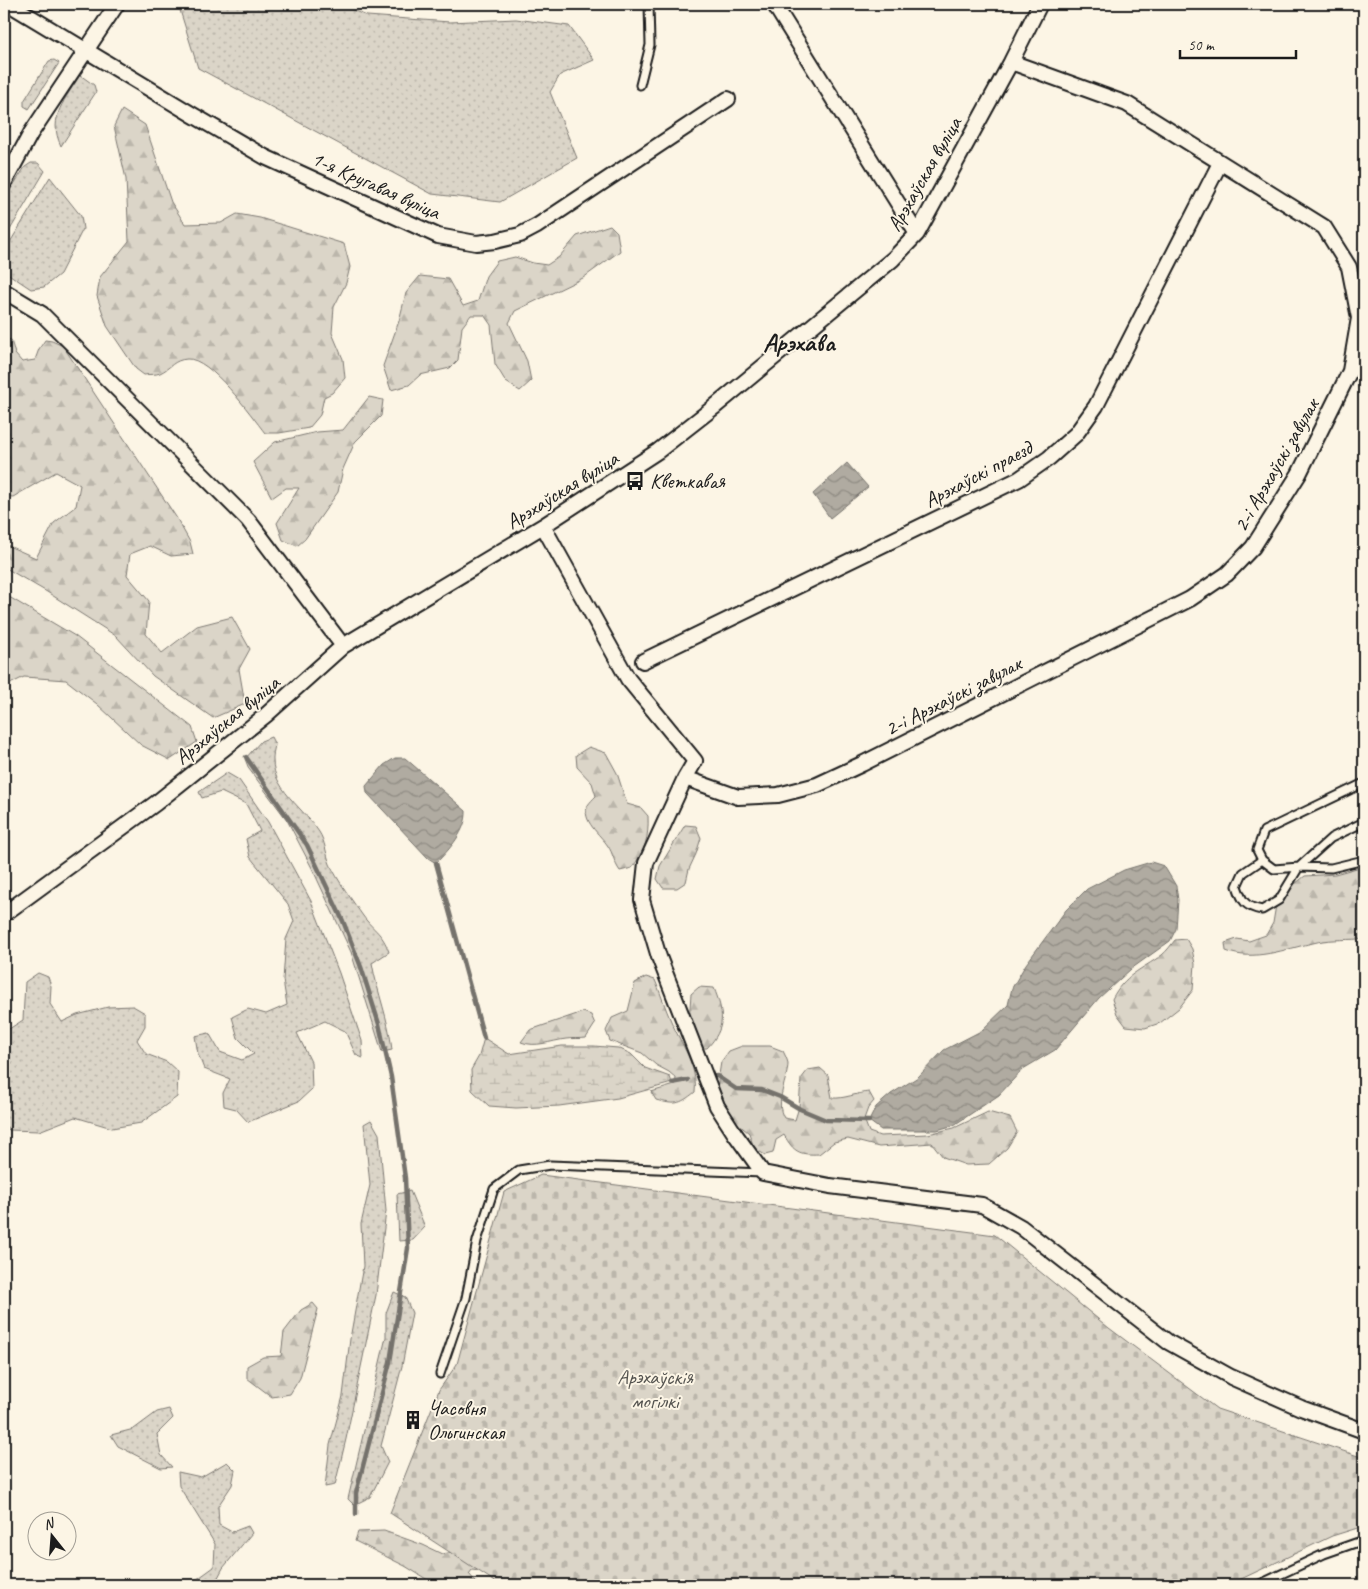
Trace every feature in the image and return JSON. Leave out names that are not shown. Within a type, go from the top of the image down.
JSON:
[{"type":"street","name":"1-я Кругавая вуліца","points":[[10,4],[265,157],[438,236],[476,243],[520,236],[728,99]]},
{"type":"street","points":[[4,182],[32,133],[117,4]]},
{"type":"street","points":[[774,4],[916,234]]},
{"type":"street","name":"Арэхаўская вуліца","points":[[4,914],[171,791],[266,715],[343,646],[543,526],[628,472],[713,408],[893,259],[916,234],[1011,62],[1040,4]]},
{"type":"street","name":"2-і Арэхаўскі завулак","points":[[685,778],[738,796],[778,794],[817,785],[1190,599],[1227,574],[1253,547],[1298,474],[1350,371],[1359,318],[1349,267],[1324,227],[1127,104],[1011,62]]},
{"type":"street","name":"Арэхаўскі праезд","points":[[642,661],[1018,479],[1049,458],[1076,434],[1096,406],[1220,163]]},
{"type":"street","points":[[4,291],[42,314],[248,520],[343,646]]},
{"type":"street","points":[[543,526],[628,679],[695,761],[685,778],[646,863],[642,900],[659,957],[717,1106],[763,1172],[830,1186],[982,1205],[1020,1227],[1168,1342],[1231,1377],[1301,1408],[1364,1431]]},
{"type":"lane","points":[[640,85],[650,45],[649,4]]},
{"type":"lane","points":[[1364,783],[1264,831],[1257,850],[1262,860],[1274,869],[1299,867],[1331,868],[1364,860]]},
{"type":"lane","points":[[1262,860],[1243,873],[1237,886],[1241,897],[1250,908],[1262,910],[1279,900],[1299,867],[1332,838],[1364,822]]},
{"type":"lane","points":[[440,1374],[466,1298],[477,1241],[494,1189],[519,1170],[550,1165],[763,1172]]},
{"type":"lane","points":[[1258,1585],[1324,1554],[1364,1540]]},
{"type":"green space","points":[[177,4],[337,4],[367,16],[450,22],[516,19],[569,26],[594,60],[560,75],[550,92],[577,158],[500,202],[432,194],[198,68]]},
{"type":"green space","points":[[54,60],[59,63],[29,109],[24,106],[24,101],[49,61]]},
{"type":"green space","points":[[80,75],[94,85],[96,92],[61,146],[57,136],[57,117],[64,100]]},
{"type":"green space","points":[[122,110],[145,125],[171,202],[185,224],[221,223],[237,214],[260,218],[344,244],[350,267],[346,283],[334,307],[332,333],[343,359],[345,378],[332,393],[324,397],[320,415],[309,428],[279,433],[265,433],[229,388],[207,367],[196,361],[182,360],[160,373],[144,375],[136,369],[107,326],[97,296],[100,277],[129,241],[126,179],[114,126]]},
{"type":"green space","points":[[31,163],[38,163],[45,171],[4,240],[4,200],[25,167]]},
{"type":"green space","points":[[50,177],[81,216],[83,229],[60,274],[44,287],[31,289],[4,271],[4,252]]},
{"type":"green space","points":[[610,225],[617,232],[620,251],[583,278],[515,311],[509,323],[527,361],[531,381],[520,391],[506,382],[495,364],[491,325],[484,315],[471,315],[462,327],[458,360],[450,368],[420,375],[409,385],[391,390],[383,366],[399,321],[406,293],[420,276],[448,279],[463,306],[478,301],[486,276],[497,261],[515,257],[547,265],[559,257],[577,236]]},
{"type":"green space","points":[[4,338],[11,340],[15,354],[22,362],[35,360],[45,340],[63,346],[176,517],[190,542],[193,554],[171,556],[150,546],[130,554],[127,575],[149,601],[146,634],[162,653],[197,626],[232,617],[250,649],[239,669],[245,704],[213,718],[153,676],[116,636],[4,567],[4,544],[36,558],[54,523],[76,506],[80,485],[56,472],[13,497],[4,496]]},
{"type":"green space","points":[[369,397],[383,400],[381,416],[355,442],[343,469],[338,492],[305,539],[297,546],[283,540],[277,523],[299,488],[286,488],[272,498],[253,462],[275,442],[317,432],[343,430]]},
{"type":"green space","points":[[4,594],[75,636],[192,727],[197,742],[170,760],[141,745],[97,704],[66,680],[24,677],[4,687],[4,662],[8,658],[8,645],[4,641]]},
{"type":"green space","points":[[271,737],[275,745],[273,759],[279,782],[319,832],[336,876],[363,916],[381,936],[389,952],[372,963],[392,1050],[382,1052],[351,952],[312,868],[287,820],[249,769],[245,759],[261,741]]},
{"type":"green space","points":[[589,747],[606,753],[617,773],[627,804],[641,808],[648,816],[648,831],[645,844],[632,868],[620,871],[610,849],[589,822],[586,811],[588,805],[596,796],[592,783],[577,767],[576,755]]},
{"type":"green space","points":[[227,773],[239,780],[268,822],[311,901],[339,973],[362,1041],[363,1058],[356,1055],[345,1031],[325,1021],[297,1033],[311,1062],[312,1089],[299,1101],[248,1122],[236,1109],[224,1106],[223,1093],[230,1079],[204,1069],[198,1054],[195,1036],[209,1033],[220,1052],[242,1060],[254,1054],[238,1038],[232,1017],[248,1009],[266,1014],[287,1005],[283,980],[286,939],[294,921],[288,904],[250,857],[246,839],[260,831],[246,804],[221,792],[202,798],[199,792]]},
{"type":"green space","points":[[685,825],[696,826],[701,838],[696,854],[689,869],[686,882],[677,888],[663,888],[657,879],[660,866]]},
{"type":"green space","points":[[1364,866],[1364,943],[1359,939],[1324,941],[1258,955],[1237,954],[1226,951],[1225,943],[1237,939],[1249,941],[1266,935],[1273,923],[1276,905],[1291,887],[1305,876],[1335,874]]},
{"type":"green space","points":[[1186,939],[1192,949],[1195,964],[1193,990],[1179,1008],[1160,1023],[1145,1028],[1126,1026],[1117,1014],[1112,999],[1117,991],[1128,978],[1164,953],[1175,940]]},
{"type":"green space","points":[[38,973],[48,977],[51,986],[50,1004],[62,1022],[77,1015],[108,1007],[133,1006],[145,1013],[145,1026],[137,1040],[146,1054],[167,1062],[178,1072],[177,1097],[141,1123],[112,1128],[75,1117],[39,1131],[9,1130],[4,1125],[4,1026],[9,1029],[23,1020],[25,982]]},
{"type":"green space","points":[[646,977],[655,980],[694,1073],[695,1092],[681,1102],[668,1103],[656,1100],[651,1092],[675,1085],[676,1078],[642,1053],[610,1041],[606,1031],[612,1018],[628,1011],[635,983]]},
{"type":"green space","points":[[699,987],[714,988],[720,1005],[721,1020],[718,1034],[707,1048],[699,1048],[689,1021],[691,994]]},
{"type":"green space","points":[[583,1012],[591,1015],[595,1024],[586,1038],[538,1044],[521,1042],[530,1030]]},
{"type":"green space","points":[[484,1038],[509,1054],[562,1046],[618,1048],[631,1054],[645,1068],[670,1077],[672,1083],[618,1098],[559,1106],[516,1108],[489,1106],[472,1090],[471,1070],[479,1056]]},
{"type":"green space","points":[[742,1046],[770,1046],[783,1051],[788,1063],[780,1105],[784,1118],[795,1120],[799,1107],[801,1079],[808,1070],[820,1068],[828,1075],[832,1098],[869,1092],[874,1101],[868,1108],[864,1119],[869,1132],[880,1136],[928,1134],[954,1128],[988,1112],[1010,1118],[1017,1132],[1007,1148],[989,1164],[966,1165],[943,1157],[932,1143],[879,1147],[848,1139],[834,1142],[819,1154],[806,1154],[794,1149],[784,1135],[776,1140],[773,1153],[765,1155],[754,1148],[749,1133],[726,1114],[716,1094],[721,1062],[729,1051]]},
{"type":"green space","points":[[371,1120],[379,1134],[386,1211],[376,1295],[335,1485],[325,1487],[330,1445],[343,1396],[350,1339],[363,1266],[361,1224],[370,1185],[364,1124]]},
{"type":"green space","name":"Арэхаўскія могілкі","points":[[541,1175],[995,1235],[1109,1328],[1217,1409],[1364,1458],[1364,1526],[1332,1536],[1239,1580],[1237,1585],[500,1585],[390,1513],[439,1390],[457,1364],[504,1192]]},
{"type":"green space","points":[[410,1191],[425,1227],[413,1240],[399,1241],[397,1194]]},
{"type":"green space","points":[[394,1292],[405,1297],[412,1313],[402,1366],[381,1446],[388,1462],[370,1497],[354,1505],[348,1499],[386,1337],[386,1313]]},
{"type":"green space","points":[[313,1303],[318,1309],[300,1378],[290,1394],[272,1397],[247,1378],[247,1366],[263,1357],[281,1356],[284,1332],[301,1310]]},
{"type":"green space","points":[[169,1409],[173,1418],[157,1434],[161,1455],[172,1467],[161,1468],[118,1446],[111,1435],[134,1429],[157,1412]]},
{"type":"green space","points":[[227,1462],[235,1470],[232,1485],[218,1506],[219,1525],[232,1532],[248,1526],[252,1533],[223,1568],[214,1585],[189,1585],[214,1567],[215,1544],[179,1486],[178,1472],[201,1477]]},
{"type":"green space","points":[[384,1531],[442,1554],[465,1550],[486,1572],[472,1570],[469,1574],[476,1582],[476,1585],[436,1585],[405,1566],[355,1541],[358,1532]]},
{"type":"water","points":[[847,463],[868,487],[830,518],[813,494]]},
{"type":"water","points":[[395,758],[405,758],[466,811],[464,825],[460,832],[436,863],[428,858],[367,793],[366,786],[384,765]]},
{"type":"water","points":[[1151,862],[1164,866],[1176,886],[1178,900],[1176,929],[1170,941],[1131,969],[1099,998],[1055,1050],[1023,1069],[999,1095],[954,1125],[937,1130],[881,1130],[869,1121],[876,1107],[891,1094],[918,1077],[944,1050],[981,1031],[1008,1005],[1012,988],[1026,964],[1066,910],[1087,889],[1124,870]]},
{"type":"waterway","points":[[246,757],[307,845],[343,921],[361,967],[379,1024],[391,1077],[405,1178],[408,1248],[390,1362],[356,1493],[356,1514]]},
{"type":"waterway","points":[[436,863],[484,1038]]},
{"type":"waterway","points":[[709,1077],[717,1076],[736,1089],[762,1090],[826,1120],[869,1121]]},
{"type":"waterway","points":[[672,1083],[688,1080]]},
{"type":"place","name":"Кветкавая","points":[[635,481]]},
{"type":"place","name":"Часовня Ольгинская","points":[[413,1420]]},
{"type":"district","name":"Арэхава","points":[[799,342]]}]
